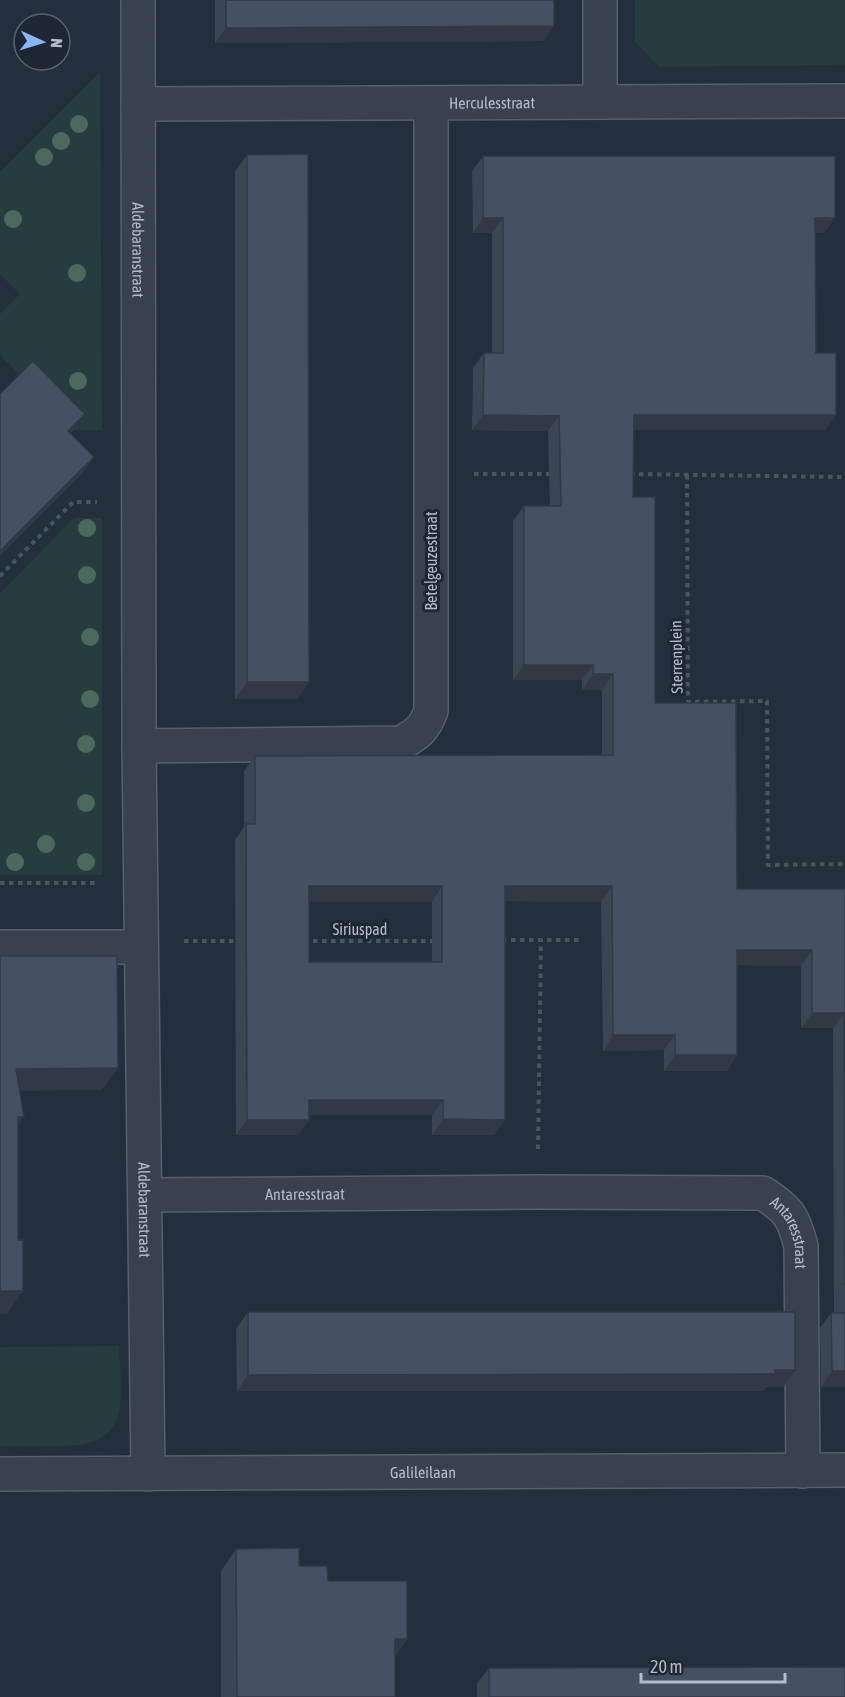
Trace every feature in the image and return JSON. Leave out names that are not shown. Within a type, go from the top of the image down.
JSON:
[{"type":"street","name":"Aldebaranstraat","points":[[138,0],[139,746],[148,1474]]},
{"type":"street","points":[[600,0],[600,102]]},
{"type":"street","name":"Herculesstraat","points":[[138,104],[845,101]]},
{"type":"street","name":"Betelgeuzestraat","points":[[139,746],[401,743],[414,736],[425,725],[431,711],[431,103]]},
{"type":"street","points":[[0,947],[141,944]]},
{"type":"street","name":"Antaresstraat","points":[[145,1195],[537,1191],[763,1193],[784,1207],[796,1224],[801,1246],[803,1470]]},
{"type":"street","name":"Galileilaan","points":[[0,1474],[845,1470]]},
{"type":"path","points":[[431,474],[559,474]]},
{"type":"path","points":[[629,474],[845,477]]},
{"type":"path","name":"Sterrenplein","points":[[687,475],[688,702],[767,701],[768,865],[845,864]]},
{"type":"path","points":[[0,576],[74,502],[140,502]]},
{"type":"path","points":[[0,883],[140,883]]},
{"type":"path","points":[[494,940],[579,940]]},
{"type":"path","points":[[537,1191],[541,940]]},
{"type":"path","points":[[141,944],[247,941]]},
{"type":"path","name":"Siriuspad","points":[[294,941],[435,941]]},
{"type":"green space","points":[[635,0],[845,0],[845,65],[659,67],[635,42]]},
{"type":"green space","points":[[100,72],[102,430],[74,430],[0,355],[0,314],[20,294],[0,274],[0,172]]},
{"type":"green space","points":[[74,518],[102,518],[102,875],[0,875],[0,593]]},
{"type":"green space","points":[[119,1346],[120,1407],[110,1430],[102,1437],[93,1442],[71,1446],[0,1446],[0,1347]]},
{"type":"building","points":[[226,0],[554,0],[554,26],[226,28]]},
{"type":"building","points":[[308,154],[309,682],[247,682],[247,155]]},
{"type":"building","points":[[483,156],[835,156],[835,218],[815,218],[816,353],[836,353],[836,415],[634,415],[633,497],[655,497],[655,703],[736,703],[737,889],[845,889],[845,1285],[844,1013],[812,1013],[812,950],[737,950],[737,1055],[675,1055],[675,1035],[613,1035],[612,886],[505,886],[505,1120],[443,1119],[443,1100],[309,1100],[309,1120],[247,1120],[246,824],[255,824],[255,756],[613,755],[613,674],[593,674],[593,665],[524,665],[524,506],[561,506],[559,416],[483,415],[484,353],[503,353],[503,218],[483,218]],"holes":[[[309,886],[442,886],[442,962],[309,962]]]},
{"type":"building","points":[[33,361],[85,414],[68,431],[94,457],[0,551],[0,394]]},
{"type":"building","points":[[0,956],[117,956],[118,1068],[16,1069],[24,1117],[18,1117],[18,1240],[23,1240],[23,1291],[0,1291]]},
{"type":"building","points":[[248,1312],[795,1312],[795,1370],[775,1370],[775,1374],[248,1375]]},
{"type":"building","points":[[831,1313],[845,1313],[845,1371],[832,1371]]},
{"type":"building","points":[[299,1548],[299,1566],[327,1566],[328,1581],[407,1581],[407,1639],[395,1639],[395,1697],[237,1697],[236,1549]]},
{"type":"building","points":[[845,1667],[845,1697],[489,1697],[489,1668]]}]
